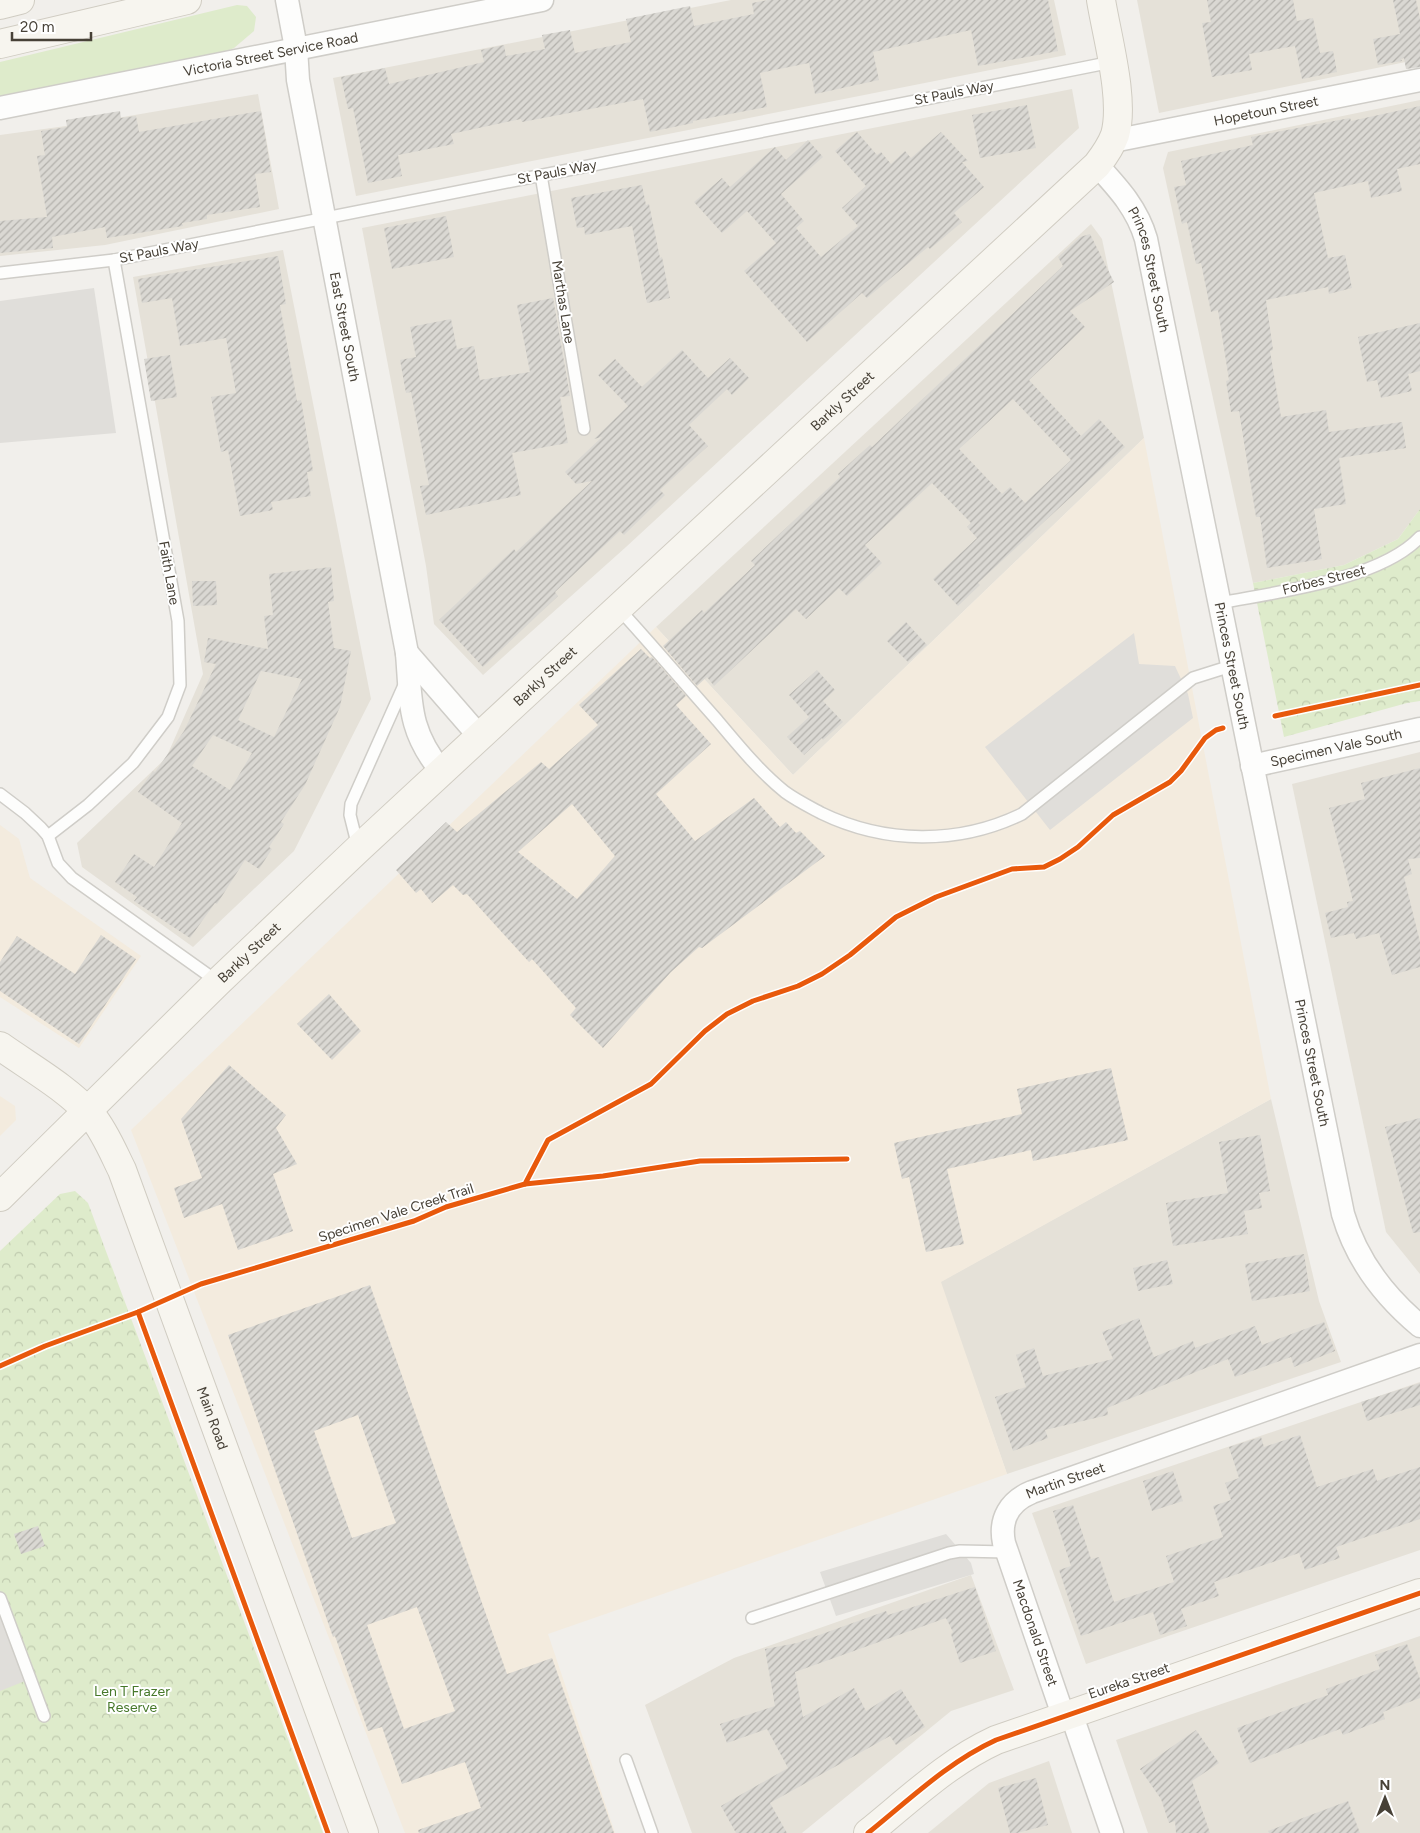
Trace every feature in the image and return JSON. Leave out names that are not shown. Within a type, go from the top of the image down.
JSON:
[{"type":"main road","points":[[0,4],[20,0]]},
{"type":"main road","points":[[0,44],[187,0]]},
{"type":"main road","points":[[1097,165],[1113,141],[1117,124],[1118,105],[1101,0]]},
{"type":"main road","name":"Barkly Street","points":[[0,1196],[218,982],[358,849],[1097,165]]},
{"type":"main road","name":"Main Road","points":[[0,1046],[53,1083],[87,1111],[96,1122],[113,1152],[136,1206],[364,1833]]},
{"type":"main road","name":"Eureka Street","points":[[868,1833],[944,1771],[979,1748],[996,1740],[1420,1593]]},
{"type":"street","name":"East Street South","points":[[287,0],[296,48],[298,80],[407,653],[411,710],[418,737],[442,772]]},
{"type":"street","name":"Victoria Street Service Road","points":[[0,108],[542,0]]},
{"type":"street","name":"Hopetoun Street","points":[[1113,141],[1420,80]]},
{"type":"street","name":"Princes Street South","points":[[1097,165],[1128,199],[1143,230],[1339,1198],[1348,1233],[1366,1266],[1377,1281],[1401,1309],[1420,1326]]},
{"type":"street","points":[[407,653],[480,737]]},
{"type":"street","name":"Specimen Vale South","points":[[1252,766],[1420,729]]},
{"type":"street","name":"Martin Street","points":[[1007,1552],[1003,1537],[1004,1521],[1013,1504],[1024,1495],[1420,1355]]},
{"type":"street","name":"Macdonald Street","points":[[1007,1552],[1112,1833]]},
{"type":"lane","name":"St Pauls Way","points":[[0,273],[114,260],[1112,62]]},
{"type":"lane","name":"Marthas Lane","points":[[541,175],[584,429]]},
{"type":"lane","name":"Faith Lane","points":[[48,836],[88,805],[133,763],[168,717],[180,685],[178,621],[114,260]]},
{"type":"lane","name":"Forbes Street","points":[[1220,603],[1324,582],[1353,574],[1392,558],[1408,548],[1420,537]]},
{"type":"lane","points":[[619,609],[754,763],[784,792],[840,822],[869,831],[908,837],[946,837],[965,834],[1006,822],[1022,814],[1193,678],[1232,666]]},
{"type":"lane","points":[[358,849],[350,815],[351,804],[408,676]]},
{"type":"lane","points":[[0,794],[25,813],[48,836],[58,863],[72,878],[218,982]]},
{"type":"lane","points":[[752,1618],[949,1553],[960,1551],[1007,1552]]},
{"type":"lane","points":[[0,1598],[44,1716]]},
{"type":"lane","points":[[626,1760],[652,1833]]},
{"type":"shaded area","points":[[731,0],[1054,0],[1066,55],[356,196],[333,78]]},
{"type":"shaded area","points":[[1137,0],[1420,0],[1420,59],[1159,113]]},
{"type":"shaded area","points":[[1072,89],[1079,128],[626,547],[483,675],[434,624],[426,566],[362,228]]},
{"type":"shaded area","points":[[258,94],[279,209],[105,245],[0,256],[0,135],[88,123]]},
{"type":"shaded area","points":[[1420,100],[1420,509],[1398,539],[1344,565],[1253,583],[1163,168],[1168,152]]},
{"type":"shaded area","points":[[1091,224],[1102,239],[1144,438],[793,775],[656,627]]},
{"type":"shaded area","points":[[283,250],[371,699],[294,851],[193,947],[82,867],[77,843],[166,758],[203,674],[133,277]]},
{"type":"shaded area","points":[[94,288],[116,433],[0,443],[0,301]]},
{"type":"shaded area","points":[[1144,438],[1271,1099],[941,1282],[1007,1474],[548,1634],[615,1833],[405,1833],[131,1130],[656,627],[793,775]]},
{"type":"shaded area","points":[[1134,633],[1139,664],[1175,666],[1188,694],[1193,718],[1050,830],[985,747]]},
{"type":"shaded area","points":[[1420,752],[1420,1274],[1386,1232],[1292,784]]},
{"type":"shaded area","points":[[0,825],[19,839],[30,878],[141,956],[79,1048],[0,997]]},
{"type":"shaded area","points":[[0,1096],[15,1106],[16,1120],[0,1136]]},
{"type":"shaded area","points":[[1271,1099],[1319,1301],[1341,1362],[1007,1474],[940,1282]]},
{"type":"shaded area","points":[[1420,1382],[1420,1550],[1086,1664],[1032,1513]]},
{"type":"shaded area","points":[[946,1534],[971,1563],[974,1574],[836,1616],[820,1572]]},
{"type":"shaded area","points":[[971,1575],[1014,1690],[951,1711],[802,1833],[692,1833],[645,1705],[734,1658]]},
{"type":"shaded area","points":[[5,1612],[30,1679],[0,1691],[0,1615]]},
{"type":"shaded area","points":[[1420,1636],[1420,1833],[1148,1833],[1116,1740]]},
{"type":"shaded area","points":[[1049,1761],[1072,1833],[928,1833],[989,1783]]},
{"type":"green space","points":[[237,5],[247,6],[256,17],[254,31],[234,48],[222,53],[0,96],[0,62]]},
{"type":"green space","points":[[1420,509],[1420,701],[1284,737],[1253,583],[1344,565],[1398,539]]},
{"type":"green space","name":"Len T Frazer Reserve","points":[[75,1191],[88,1203],[323,1833],[0,1833],[0,1251],[60,1194]]},
{"type":"building","points":[[768,0],[1048,0],[1058,51],[978,66],[971,30],[873,52],[879,80],[815,94],[809,63],[760,73],[767,107],[693,121],[693,123],[650,132],[643,99],[522,122],[521,119],[451,134],[454,144],[398,155],[402,176],[368,183],[353,108],[348,109],[341,77],[385,68],[389,84],[484,62],[481,50],[504,45],[506,56],[545,49],[542,35],[570,30],[575,53],[631,42],[626,19],[690,6],[694,26],[754,14],[752,3]]},
{"type":"building","points":[[1207,0],[1293,0],[1297,21],[1313,18],[1320,53],[1333,51],[1337,72],[1302,79],[1295,46],[1249,54],[1252,70],[1212,77],[1202,23],[1211,22]]},
{"type":"building","points":[[1393,0],[1416,0],[1420,19],[1420,67],[1406,69],[1404,58],[1401,59],[1402,61],[1378,65],[1373,39],[1400,34]]},
{"type":"building","points":[[1027,105],[1036,148],[980,158],[972,115]]},
{"type":"building","points":[[1420,106],[1420,164],[1397,169],[1402,191],[1371,198],[1368,181],[1314,193],[1328,258],[1345,255],[1352,288],[1329,294],[1328,287],[1266,300],[1273,350],[1270,351],[1281,417],[1326,410],[1329,432],[1402,422],[1406,448],[1339,458],[1346,504],[1314,509],[1322,559],[1267,568],[1260,517],[1256,517],[1239,411],[1231,412],[1226,381],[1229,380],[1218,310],[1211,312],[1201,263],[1196,264],[1187,222],[1182,224],[1174,187],[1186,185],[1181,161],[1253,145],[1251,137],[1350,118],[1351,121]]},
{"type":"building","points":[[120,111],[121,118],[136,116],[139,132],[261,111],[271,172],[255,174],[260,207],[207,215],[207,219],[182,223],[183,226],[107,238],[105,227],[52,237],[53,248],[0,253],[0,221],[47,217],[37,156],[45,155],[41,131],[67,127],[66,120]]},
{"type":"building","points":[[857,132],[877,155],[881,152],[891,164],[905,151],[911,158],[941,132],[968,161],[962,162],[984,187],[954,213],[962,222],[930,249],[928,247],[867,298],[862,293],[807,342],[744,271],[776,243],[747,211],[722,233],[694,202],[722,178],[730,187],[775,147],[786,160],[808,140],[823,157],[781,194],[804,221],[796,228],[821,257],[858,226],[842,208],[866,186],[835,151]]},
{"type":"building","points":[[642,185],[646,205],[649,204],[670,298],[647,303],[632,226],[585,235],[584,227],[577,228],[571,198]]},
{"type":"building","points":[[446,216],[454,257],[392,269],[384,228]]},
{"type":"building","points":[[1090,234],[1114,282],[1070,311],[1085,327],[1029,380],[1081,436],[1099,419],[1125,447],[978,583],[980,585],[958,606],[933,579],[977,538],[967,527],[971,523],[932,483],[865,545],[882,563],[847,596],[839,588],[806,619],[796,609],[714,686],[707,677],[697,686],[663,646],[702,610],[704,613],[755,565],[751,561],[840,477],[838,474],[870,445],[872,447],[1063,266],[1058,257],[1080,237]],"holes":[[[1013,399],[1071,460],[1025,503],[1010,487],[1002,494],[959,449]]]},
{"type":"building","points":[[278,256],[286,304],[280,305],[297,401],[301,400],[313,471],[307,472],[311,496],[271,502],[273,510],[240,516],[228,450],[221,452],[211,397],[236,393],[226,338],[180,346],[172,298],[142,303],[138,279]]},
{"type":"building","points":[[553,298],[570,396],[560,397],[568,443],[512,453],[521,495],[426,515],[420,486],[429,485],[411,392],[406,393],[400,360],[416,357],[410,327],[451,319],[457,349],[474,346],[480,380],[530,372],[517,305]]},
{"type":"building","points":[[1420,323],[1420,371],[1408,374],[1412,391],[1381,398],[1377,380],[1367,382],[1358,337]]},
{"type":"building","points":[[682,350],[708,378],[730,358],[749,378],[732,395],[727,389],[689,425],[708,446],[660,490],[665,495],[624,535],[620,531],[555,592],[558,596],[483,667],[439,620],[514,549],[516,552],[592,481],[576,484],[565,472],[602,437],[594,439],[628,406],[598,375],[615,359],[642,387]]},
{"type":"building","points":[[170,355],[177,397],[151,401],[144,359]]},
{"type":"building","points":[[331,567],[334,601],[328,602],[334,648],[351,651],[340,707],[305,785],[281,822],[284,824],[269,847],[272,849],[259,869],[245,860],[217,904],[215,903],[190,938],[134,901],[137,897],[115,882],[134,854],[154,867],[182,823],[138,792],[153,771],[155,772],[184,731],[216,664],[204,662],[208,638],[268,649],[264,616],[273,615],[269,574]],"holes":[[[261,671],[302,679],[274,737],[238,720]],[[213,735],[252,753],[230,790],[192,766]]]},
{"type":"building","points":[[192,581],[216,581],[217,605],[193,606]]},
{"type":"building","points":[[906,622],[927,645],[908,662],[887,641]]},
{"type":"building","points":[[641,649],[650,658],[652,657],[686,696],[676,705],[711,744],[656,794],[695,841],[754,798],[780,827],[786,822],[796,833],[800,831],[825,856],[702,948],[699,947],[671,972],[603,1048],[570,1015],[576,1008],[532,959],[529,962],[467,894],[463,895],[453,885],[432,903],[421,889],[416,893],[396,870],[446,822],[457,832],[541,762],[549,769],[598,725],[579,705]],"holes":[[[572,804],[615,856],[577,899],[518,852]]]},
{"type":"building","points":[[817,670],[835,690],[823,701],[843,722],[804,755],[787,737],[809,717],[789,695]]},
{"type":"building","points":[[1420,768],[1420,858],[1408,859],[1412,874],[1404,877],[1420,942],[1420,967],[1392,975],[1379,933],[1356,939],[1354,933],[1331,938],[1325,913],[1348,907],[1347,902],[1353,901],[1329,808],[1365,799],[1361,783]]},
{"type":"building","points":[[101,935],[136,959],[79,1044],[0,991],[0,962],[17,936],[75,974]]},
{"type":"building","points":[[329,994],[361,1031],[332,1060],[297,1024]]},
{"type":"building","points":[[229,1065],[286,1115],[276,1128],[297,1164],[273,1174],[293,1231],[238,1250],[222,1204],[184,1218],[174,1188],[202,1178],[181,1119]]},
{"type":"building","points":[[1111,1068],[1128,1140],[1033,1161],[1031,1150],[947,1169],[964,1244],[926,1252],[909,1177],[902,1179],[894,1143],[1022,1114],[1017,1089]]},
{"type":"building","points":[[1420,1118],[1420,1232],[1413,1233],[1385,1127]]},
{"type":"building","points":[[1260,1135],[1270,1191],[1259,1193],[1262,1208],[1244,1211],[1248,1234],[1173,1246],[1166,1203],[1228,1193],[1219,1142]]},
{"type":"building","points":[[1304,1254],[1310,1291],[1252,1301],[1245,1264]]},
{"type":"building","points":[[1167,1260],[1173,1284],[1138,1291],[1133,1268]]},
{"type":"building","points":[[370,1285],[507,1674],[552,1658],[614,1833],[419,1833],[418,1830],[481,1808],[465,1762],[402,1784],[382,1727],[368,1731],[335,1636],[333,1637],[228,1335]],"holes":[[[358,1415],[396,1523],[352,1538],[314,1431]],[[417,1607],[455,1711],[404,1729],[367,1625]]]},
{"type":"building","points":[[1139,1318],[1154,1357],[1193,1341],[1195,1348],[1255,1326],[1262,1345],[1324,1322],[1335,1351],[1294,1367],[1291,1357],[1235,1377],[1228,1359],[1107,1408],[1108,1415],[1045,1430],[1048,1438],[1013,1451],[995,1397],[1026,1387],[1016,1355],[1034,1348],[1043,1376],[1113,1359],[1102,1332]]},
{"type":"building","points":[[1420,1383],[1420,1405],[1367,1421],[1361,1402]]},
{"type":"building","points":[[1300,1435],[1317,1487],[1373,1469],[1377,1481],[1420,1467],[1420,1519],[1336,1547],[1340,1558],[1305,1570],[1299,1553],[1214,1582],[1219,1596],[1181,1609],[1187,1626],[1160,1635],[1153,1612],[1081,1636],[1059,1570],[1071,1566],[1053,1511],[1073,1505],[1091,1559],[1099,1557],[1114,1602],[1174,1582],[1166,1556],[1223,1537],[1213,1506],[1231,1500],[1225,1483],[1239,1478],[1229,1447],[1261,1437],[1264,1447]]},
{"type":"building","points":[[1173,1471],[1183,1501],[1152,1511],[1143,1481]]},
{"type":"building","points":[[38,1526],[45,1546],[21,1554],[14,1534]]},
{"type":"building","points":[[975,1587],[996,1651],[960,1663],[951,1634],[953,1632],[946,1618],[795,1672],[803,1717],[854,1688],[866,1711],[901,1689],[925,1727],[896,1745],[890,1736],[770,1803],[787,1833],[736,1833],[721,1806],[788,1768],[767,1729],[727,1743],[720,1724],[775,1706],[765,1649],[797,1643],[886,1611],[888,1615]]},
{"type":"building","points":[[1407,1644],[1420,1679],[1420,1698],[1383,1712],[1385,1719],[1343,1735],[1340,1729],[1250,1763],[1237,1728],[1328,1695],[1326,1689],[1380,1669],[1375,1655]]},
{"type":"building","points":[[1196,1730],[1219,1763],[1192,1781],[1210,1833],[1176,1833],[1175,1821],[1169,1823],[1161,1799],[1140,1769]]},
{"type":"building","points":[[1036,1778],[1048,1825],[1010,1833],[998,1788]]},
{"type":"building","points":[[1348,1801],[1360,1833],[1269,1833],[1268,1831]]},
{"type":"cycle path","points":[[1275,716],[1420,685]]},
{"type":"cycle path","name":"Specimen Vale Creek Trail","points":[[0,1366],[45,1346],[138,1312],[201,1284],[414,1221],[446,1207],[525,1184],[548,1140],[651,1084],[705,1031],[727,1014],[753,1001],[798,986],[822,974],[850,955],[896,917],[936,897],[1012,869],[1044,867],[1060,859],[1078,847],[1113,815],[1170,782],[1181,771],[1205,738],[1216,730],[1223,728]]},
{"type":"cycle path","points":[[525,1184],[603,1176],[700,1161],[847,1159]]},
{"type":"cycle path","points":[[138,1312],[328,1833]]},
{"type":"cycle path","points":[[868,1833],[945,1770],[996,1740],[1420,1593]]}]
